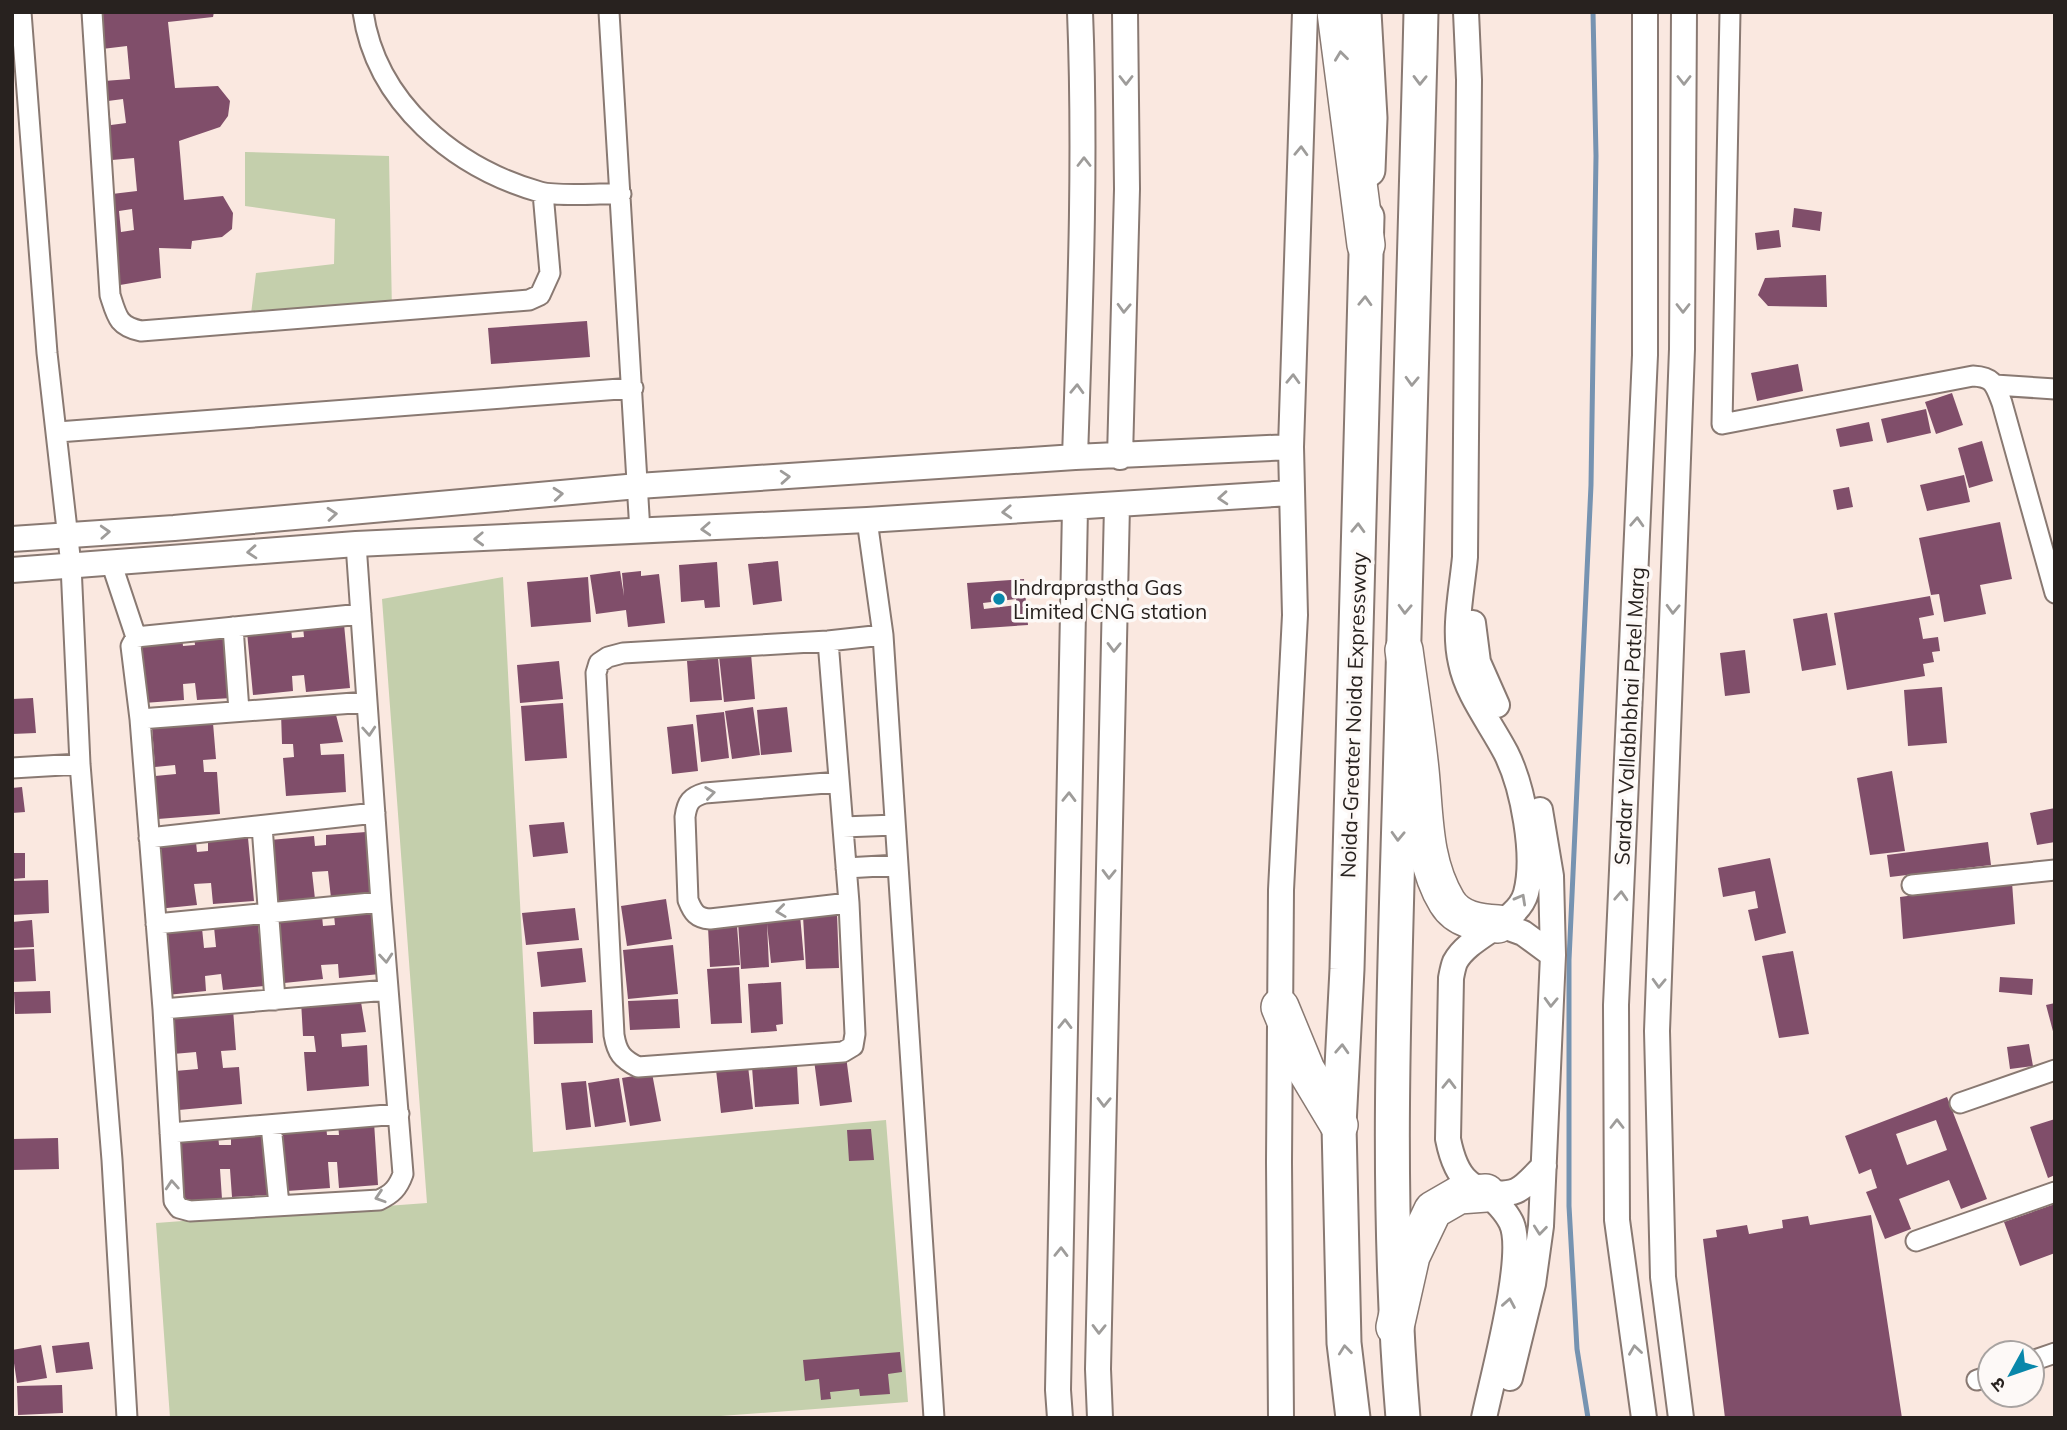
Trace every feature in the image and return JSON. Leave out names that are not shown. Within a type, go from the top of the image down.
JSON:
[{"type":"highway","points":[[1336,12],[1366,245]]},
{"type":"highway","name":"Noida-Greater Noida Expressway","points":[[1353,1418],[1344,1343],[1339,1125],[1347,969],[1370,118],[1364,12]]},
{"type":"highway","points":[[1403,1418],[1395,1327],[1392,1169],[1394,977],[1421,12]]},
{"type":"highway","points":[[1404,650],[1420,763],[1427,854],[1448,903],[1463,918],[1498,923]]},
{"type":"highway","points":[[1280,1007],[1306,1070],[1339,1125]]},
{"type":"highway","points":[[1395,1327],[1411,1256],[1433,1210],[1460,1195],[1486,1193]]},
{"type":"street","points":[[21,12],[47,353],[69,534],[80,764],[112,1160],[127,1418]]},
{"type":"street","points":[[92,12],[110,295],[116,316],[125,327],[141,331],[529,300],[540,295],[550,273],[543,193]]},
{"type":"street","points":[[363,12],[367,36],[388,84],[424,128],[452,151],[487,171],[543,193],[621,194]]},
{"type":"street","points":[[609,12],[640,532]]},
{"type":"street","points":[[1075,457],[1084,215],[1080,12]]},
{"type":"street","points":[[1119,457],[1127,189],[1125,12]]},
{"type":"street","points":[[1281,1418],[1281,890],[1295,615],[1291,447],[1305,12]]},
{"type":"street","points":[[1466,12],[1469,80],[1465,557],[1459,626],[1460,661],[1465,677],[1507,755],[1519,789],[1528,829],[1529,869],[1526,894],[1518,907],[1464,950],[1455,962],[1451,978],[1450,1152],[1467,1182],[1486,1193],[1511,1221],[1515,1235],[1510,1300],[1484,1418]]},
{"type":"street","name":"Sardar Vallabhbhai Patel Marg","points":[[1644,1418],[1617,1220],[1616,1005],[1645,355],[1645,12]]},
{"type":"street","name":"Sardar Vallabhbhai Patel Marg","points":[[1681,1418],[1662,1277],[1657,1031],[1682,349],[1684,12]]},
{"type":"street","points":[[1730,12],[1722,424],[1973,376],[1986,377],[1995,385],[2002,403],[2055,593]]},
{"type":"street","points":[[1995,385],[2055,389]]},
{"type":"street","points":[[58,432],[632,388]]},
{"type":"street","points":[[12,539],[174,528],[638,486],[1075,457],[1291,447]]},
{"type":"street","points":[[12,570],[356,544],[867,520],[1292,493]]},
{"type":"street","points":[[1100,1418],[1098,1369],[1117,505]]},
{"type":"street","points":[[1060,1418],[1058,1390],[1075,508]]},
{"type":"street","points":[[867,520],[883,635],[934,1418]]},
{"type":"street","points":[[111,562],[135,636],[131,646],[140,719],[163,1009],[174,1201],[179,1208],[190,1211],[379,1200],[398,1187],[403,1174],[356,544]]},
{"type":"street","points":[[1465,557],[1478,662],[1535,789],[1551,876],[1553,955],[1541,1226],[1533,1284],[1500,1418]]},
{"type":"street","points":[[135,636],[361,614]]},
{"type":"street","points":[[233,627],[239,710]]},
{"type":"street","points":[[828,641],[849,903],[855,1034],[853,1046],[843,1052],[638,1067],[623,1060],[616,1048],[614,1035],[596,673],[599,663],[623,653],[828,641],[883,635]]},
{"type":"street","points":[[140,719],[367,702]]},
{"type":"street","points":[[12,768],[80,764]]},
{"type":"street","points":[[839,782],[693,796],[687,805],[685,817],[688,900],[693,912],[701,918],[710,919],[849,903]]},
{"type":"street","points":[[149,838],[375,813]]},
{"type":"street","points":[[843,827],[895,825]]},
{"type":"street","points":[[262,826],[275,1000]]},
{"type":"street","points":[[846,868],[898,865]]},
{"type":"street","points":[[1912,885],[2055,870]]},
{"type":"street","points":[[156,924],[381,902]]},
{"type":"street","points":[[1498,923],[1523,933],[1553,955]]},
{"type":"street","points":[[163,1009],[388,990]]},
{"type":"street","points":[[1960,1102],[2055,1070]]},
{"type":"street","points":[[170,1133],[399,1114]]},
{"type":"street","points":[[271,1125],[279,1205]]},
{"type":"street","points":[[1486,1193],[1508,1195],[1522,1189],[1544,1166]]},
{"type":"street","points":[[1916,1241],[2055,1192]]},
{"type":"green space","points":[[245,152],[389,156],[392,311],[250,322],[256,273],[334,264],[335,219],[245,206]]},
{"type":"green space","points":[[503,577],[533,1152],[886,1120],[908,1402],[694,1418],[170,1418],[156,1223],[427,1203],[382,599]]},
{"type":"building","points":[[99,12],[214,12],[213,17],[168,22],[175,88],[218,86],[230,101],[228,116],[220,127],[179,141],[184,200],[223,196],[233,213],[232,229],[222,237],[192,241],[191,249],[159,248],[161,278],[120,285],[112,194],[137,191],[134,158],[112,160],[104,81],[130,79],[127,46],[102,49]],"holes":[[[123,99],[126,123],[111,125],[108,101]],[[132,209],[134,230],[121,232],[119,211]]]},
{"type":"building","points":[[1794,208],[1822,212],[1820,231],[1792,227]]},
{"type":"building","points":[[1779,230],[1781,247],[1757,250],[1755,233]]},
{"type":"building","points":[[1826,275],[1827,307],[1768,306],[1758,295],[1765,278]]},
{"type":"building","points":[[587,321],[590,357],[491,364],[488,328]]},
{"type":"building","points":[[1798,364],[1803,391],[1757,401],[1751,373]]},
{"type":"building","points":[[1952,393],[1963,425],[1936,434],[1925,402]]},
{"type":"building","points":[[1926,409],[1931,433],[1887,443],[1881,419]]},
{"type":"building","points":[[1869,422],[1873,441],[1840,447],[1836,429]]},
{"type":"building","points":[[1982,441],[1993,481],[1969,488],[1958,448]]},
{"type":"building","points":[[1964,475],[1970,502],[1927,511],[1920,485]]},
{"type":"building","points":[[1849,487],[1853,507],[1837,510],[1833,490]]},
{"type":"building","points":[[2000,522],[2012,579],[1980,585],[1986,614],[1944,622],[1939,594],[1931,595],[1919,538]]},
{"type":"building","points":[[778,561],[782,601],[753,605],[748,564]]},
{"type":"building","points":[[717,562],[720,607],[705,608],[704,600],[681,602],[679,565]]},
{"type":"building","points":[[620,571],[624,596],[622,573],[641,571],[641,576],[659,574],[665,623],[628,627],[626,610],[596,614],[590,575]]},
{"type":"building","points":[[588,577],[591,622],[531,627],[527,582]]},
{"type":"building","points":[[1024,579],[1028,625],[971,629],[967,583]],"holes":[[[1016,599],[1017,605],[984,609],[983,603]]]},
{"type":"building","points":[[1930,596],[1934,615],[1919,618],[1923,639],[1938,637],[1940,651],[1932,652],[1934,662],[1923,664],[1925,676],[1847,690],[1834,613]]},
{"type":"building","points":[[1827,613],[1836,665],[1802,671],[1793,619]]},
{"type":"building","points":[[344,624],[350,688],[306,692],[304,675],[292,676],[293,691],[253,695],[247,632],[291,628],[292,638],[304,637],[303,627]]},
{"type":"building","points":[[231,635],[232,698],[197,700],[195,683],[183,684],[184,700],[144,703],[138,640],[182,637],[183,646],[195,645],[194,636]]},
{"type":"building","points":[[1745,650],[1750,693],[1725,696],[1720,653]]},
{"type":"building","points":[[751,654],[755,699],[724,702],[719,656]]},
{"type":"building","points":[[718,658],[722,700],[690,702],[687,661]]},
{"type":"building","points":[[559,661],[563,699],[520,703],[517,665]]},
{"type":"building","points":[[1942,687],[1947,743],[1908,746],[1904,690]]},
{"type":"building","points":[[33,698],[36,733],[12,734],[12,699]]},
{"type":"building","points":[[563,703],[567,758],[525,761],[521,706]]},
{"type":"building","points":[[334,707],[343,742],[320,744],[321,755],[344,754],[346,792],[286,796],[283,758],[294,757],[293,744],[282,744],[281,713]]},
{"type":"building","points":[[753,707],[760,755],[732,759],[725,711]]},
{"type":"building","points":[[787,707],[792,752],[761,755],[757,710]]},
{"type":"building","points":[[724,712],[729,758],[701,762],[696,715]]},
{"type":"building","points":[[213,723],[216,759],[203,760],[204,772],[217,772],[220,814],[158,819],[155,776],[176,774],[175,765],[155,767],[152,727]]},
{"type":"building","points":[[693,724],[698,771],[672,774],[667,727]]},
{"type":"building","points":[[1892,771],[1905,851],[1870,855],[1857,778]]},
{"type":"building","points":[[22,787],[25,812],[12,813],[12,788]]},
{"type":"building","points":[[2055,808],[2055,842],[2037,845],[2030,813]]},
{"type":"building","points":[[564,822],[568,853],[533,857],[529,825]]},
{"type":"building","points":[[366,832],[372,895],[331,898],[328,871],[312,872],[315,899],[275,903],[270,840],[314,836],[315,846],[326,845],[326,835]]},
{"type":"building","points":[[248,838],[254,901],[213,904],[211,883],[194,884],[197,905],[157,909],[152,846],[196,842],[197,852],[208,851],[208,841]]},
{"type":"building","points":[[1988,842],[1991,865],[1890,877],[1887,855]]},
{"type":"building","points":[[12,853],[25,853],[25,878],[12,879]]},
{"type":"building","points":[[1770,858],[1786,933],[1755,941],[1748,910],[1758,908],[1755,891],[1723,897],[1718,868]]},
{"type":"building","points":[[48,880],[49,913],[12,915],[12,881]]},
{"type":"building","points":[[2012,882],[2015,924],[1903,939],[1900,897]]},
{"type":"building","points":[[666,899],[672,939],[627,946],[621,906]]},
{"type":"building","points":[[575,908],[579,940],[526,945],[522,913]]},
{"type":"building","points":[[375,912],[380,974],[339,978],[338,964],[321,965],[323,979],[284,983],[278,920],[322,916],[323,926],[335,925],[334,915]]},
{"type":"building","points":[[837,914],[839,968],[806,969],[803,916]]},
{"type":"building","points":[[800,915],[804,960],[771,963],[767,924],[769,967],[741,969],[738,921]]},
{"type":"building","points":[[32,920],[34,947],[12,948],[12,922]]},
{"type":"building","points":[[258,924],[264,986],[223,990],[221,974],[205,976],[206,991],[167,995],[161,932],[202,928],[204,948],[216,947],[214,927]]},
{"type":"building","points":[[737,926],[740,965],[710,967],[708,927]]},
{"type":"building","points":[[673,945],[678,994],[628,999],[623,950]]},
{"type":"building","points":[[582,948],[586,982],[541,987],[537,952]]},
{"type":"building","points":[[34,949],[36,981],[12,982],[12,950]]},
{"type":"building","points":[[1793,951],[1809,1034],[1779,1038],[1762,956]]},
{"type":"building","points":[[739,967],[742,1023],[711,1024],[707,969]]},
{"type":"building","points":[[2000,977],[2033,979],[2032,995],[1999,992]]},
{"type":"building","points":[[781,982],[783,1024],[776,1025],[777,1031],[751,1033],[748,984]]},
{"type":"building","points":[[50,991],[51,1013],[15,1014],[14,992]]},
{"type":"building","points":[[360,996],[366,1032],[341,1034],[342,1047],[367,1045],[369,1086],[307,1091],[304,1052],[316,1052],[314,1036],[303,1036],[301,1001]]},
{"type":"building","points":[[678,999],[680,1028],[630,1030],[628,1001]]},
{"type":"building","points":[[2055,1003],[2055,1035],[2054,1035],[2046,1005]]},
{"type":"building","points":[[233,1009],[236,1050],[221,1051],[223,1068],[239,1067],[242,1104],[179,1110],[175,1071],[198,1069],[196,1052],[173,1054],[170,1014]]},
{"type":"building","points":[[592,1010],[593,1043],[534,1044],[533,1012]]},
{"type":"building","points":[[2029,1044],[2033,1066],[2010,1069],[2007,1047]]},
{"type":"building","points":[[846,1056],[852,1102],[820,1106],[814,1060]]},
{"type":"building","points":[[797,1065],[799,1104],[755,1107],[752,1067]]},
{"type":"building","points":[[748,1066],[753,1109],[721,1113],[716,1070]]},
{"type":"building","points":[[652,1073],[661,1121],[630,1126],[622,1078]]},
{"type":"building","points":[[619,1078],[626,1122],[595,1127],[588,1083]]},
{"type":"building","points":[[586,1081],[591,1127],[566,1130],[561,1083]]},
{"type":"building","points":[[1947,1097],[1987,1199],[1961,1209],[1949,1180],[1899,1199],[1911,1229],[1885,1239],[1866,1192],[1877,1188],[1871,1169],[1859,1174],[1845,1136]],"holes":[[[1936,1120],[1947,1150],[1907,1165],[1896,1134]]]},
{"type":"building","points":[[2055,1119],[2055,1175],[2048,1178],[2030,1127]]},
{"type":"building","points":[[374,1122],[378,1185],[339,1188],[337,1162],[328,1162],[330,1188],[287,1191],[282,1127],[326,1125],[327,1135],[339,1135],[338,1124]]},
{"type":"building","points":[[871,1129],[874,1160],[849,1161],[847,1130]]},
{"type":"building","points":[[267,1133],[271,1195],[232,1197],[230,1169],[220,1169],[222,1199],[179,1201],[175,1138],[218,1135],[219,1145],[231,1145],[231,1135]]},
{"type":"building","points":[[58,1138],[59,1169],[12,1170],[12,1139]]},
{"type":"building","points":[[2055,1204],[2055,1253],[2020,1266],[2004,1222]]},
{"type":"building","points":[[1871,1215],[1902,1418],[1725,1418],[1703,1239],[1717,1237],[1716,1230],[1747,1225],[1749,1234],[1783,1228],[1782,1220],[1808,1216],[1810,1225]]},
{"type":"building","points":[[89,1342],[93,1369],[56,1373],[52,1346]]},
{"type":"building","points":[[41,1345],[47,1378],[17,1383],[12,1350]]},
{"type":"building","points":[[900,1352],[902,1372],[888,1374],[890,1394],[860,1396],[859,1389],[830,1392],[831,1399],[821,1400],[819,1379],[805,1381],[803,1360]]},
{"type":"building","points":[[62,1385],[63,1413],[18,1415],[17,1386]]},
{"type":"waterway","points":[[1588,1418],[1577,1349],[1569,1206],[1569,960],[1591,485],[1596,156],[1593,12]]},
{"type":"place","name":"Indraprastha Gas Limited CNG station","points":[[999,599]]}]
